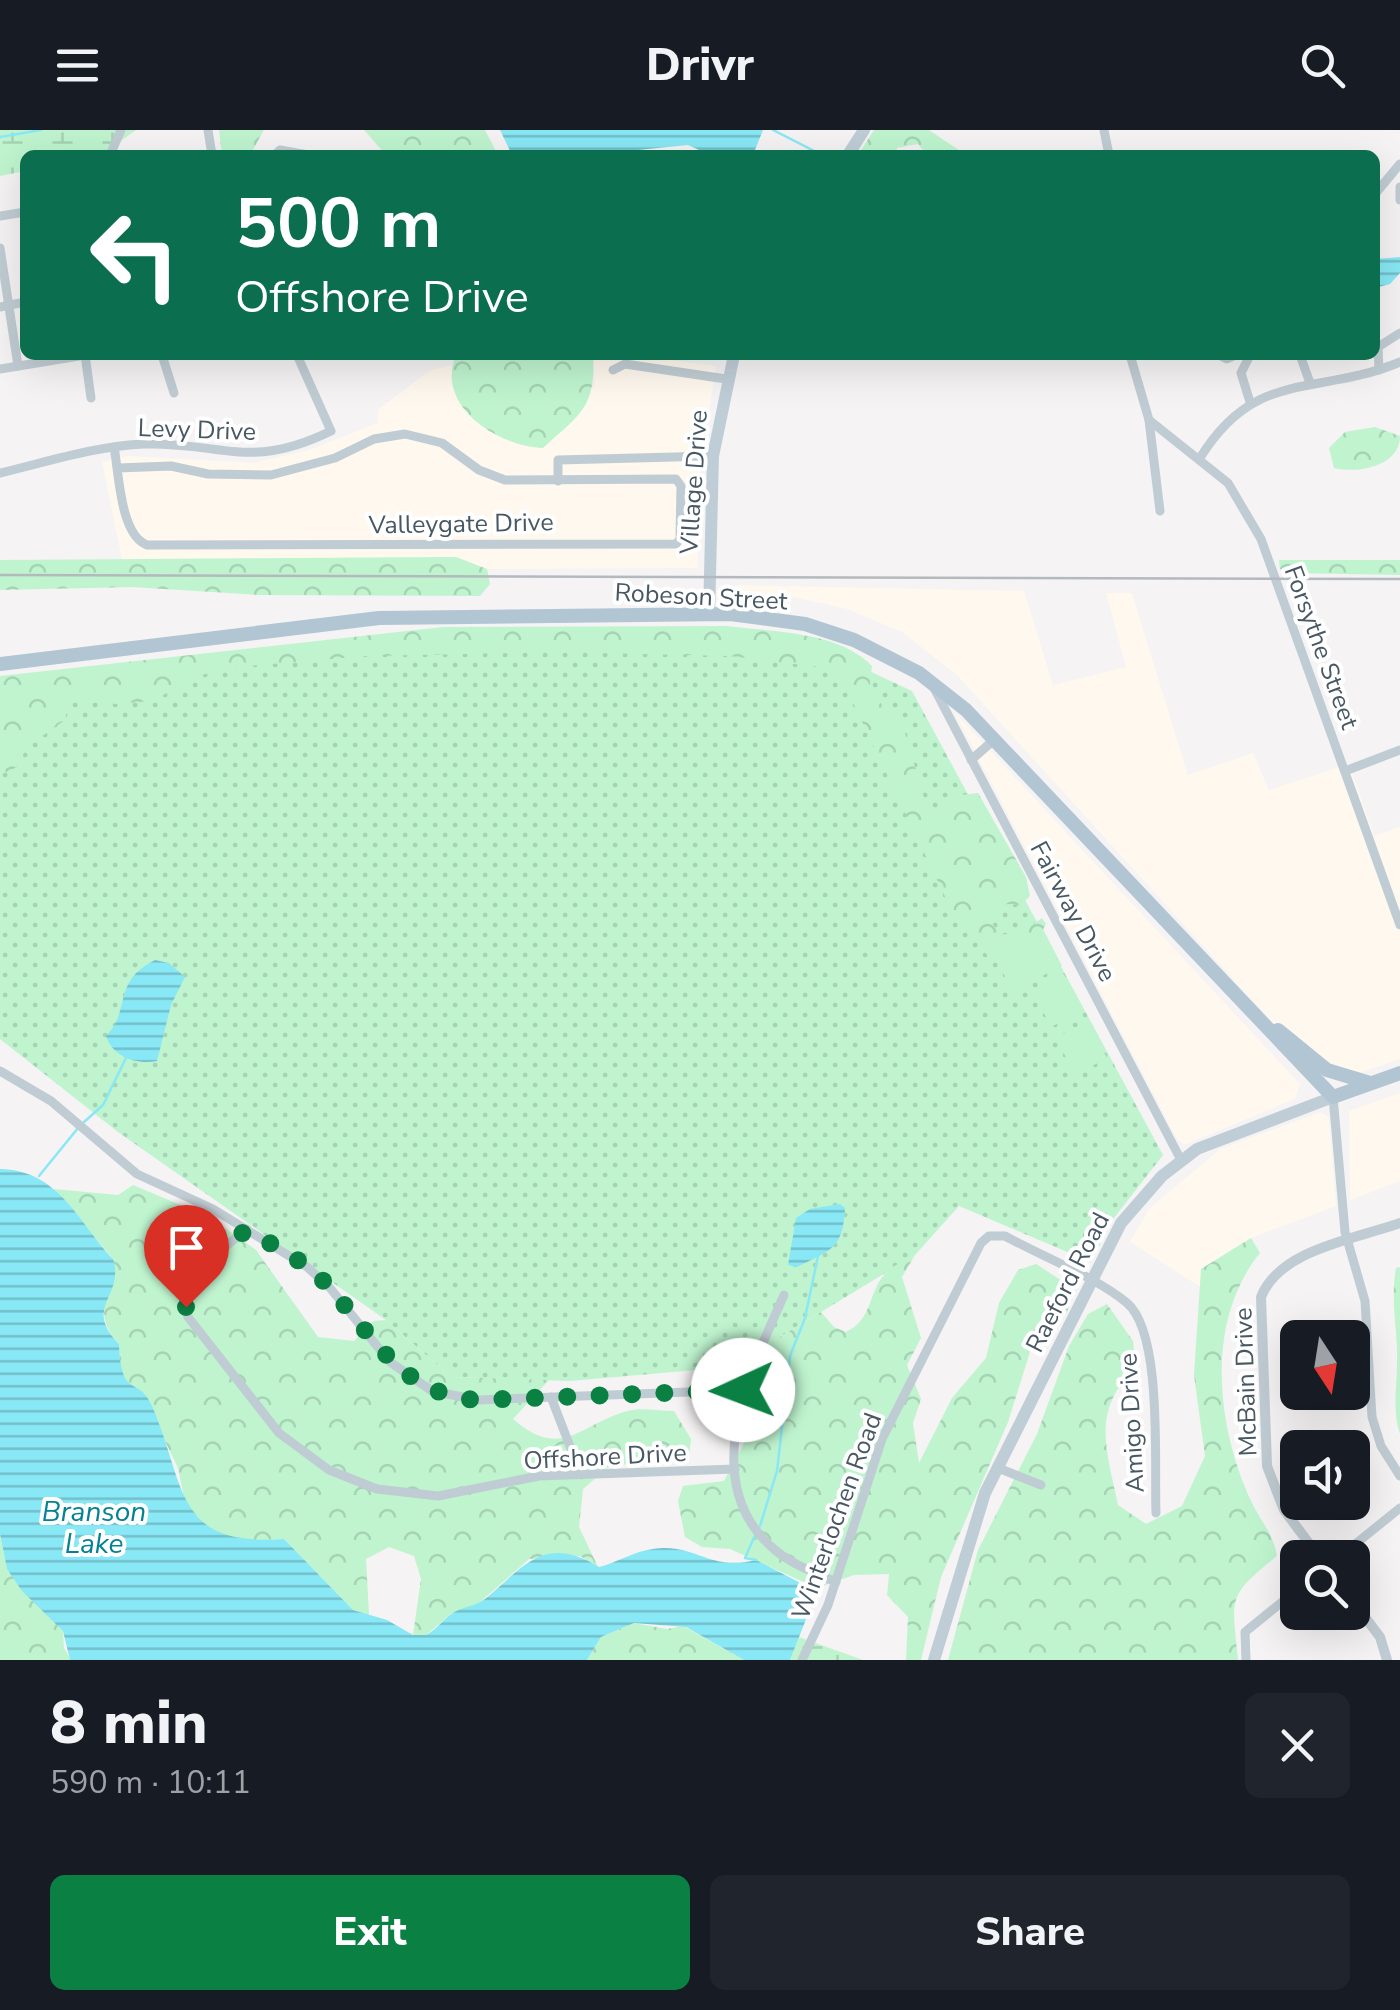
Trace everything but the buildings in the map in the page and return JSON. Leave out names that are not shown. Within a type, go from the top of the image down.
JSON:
[{"type":"main road","name":"Village Drive","points":[[709,615],[713,456],[732,360]]},
{"type":"main road","name":"Robeson Street","points":[[0,664],[379,618],[709,615],[777,619],[830,631],[878,650],[930,681],[994,739],[1333,1096]]},
{"type":"main road","points":[[1266,1026],[1285,1033],[1327,1070],[1370,1084]]},
{"type":"main road","name":"Raeford Road","points":[[934,1660],[967,1542],[998,1468],[1121,1223],[1150,1187],[1181,1160],[1230,1133],[1400,1074]]},
{"type":"street","points":[[1380,189],[1400,164]]},
{"type":"street","points":[[1390,180],[1400,187],[1400,200]]},
{"type":"street","points":[[0,248],[4,306],[18,366]]},
{"type":"street","points":[[0,369],[55,360]]},
{"type":"street","points":[[86,360],[92,398]]},
{"type":"street","points":[[164,360],[174,394]]},
{"type":"street","name":"Levy Drive","points":[[0,473],[114,447],[173,445],[242,455],[284,450],[332,431],[299,360]]},
{"type":"street","points":[[1131,360],[1149,420],[1160,511]]},
{"type":"street","points":[[1247,360],[1242,373],[1250,402]]},
{"type":"street","points":[[1302,360],[1310,383]]},
{"type":"street","points":[[1379,360],[1379,370]]},
{"type":"street","points":[[1200,458],[1223,425],[1250,402],[1400,362]]},
{"type":"street","points":[[614,370],[624,364],[726,380]]},
{"type":"street","name":"Forsythe Street","points":[[1149,420],[1228,483],[1262,539],[1400,925]]},
{"type":"street","name":"Valleygate Drive","points":[[114,447],[118,468],[131,531],[147,544],[676,544],[680,538],[681,486],[676,479],[504,480],[479,470],[442,443],[405,434],[374,439],[335,458],[271,475],[208,474],[171,466],[118,468]]},
{"type":"street","name":"Valleygate Drive","points":[[558,482],[558,460],[713,456]]},
{"type":"street","name":"Fairway Drive","points":[[930,681],[1181,1160]]},
{"type":"street","points":[[972,760],[994,739]]},
{"type":"street","points":[[1345,771],[1400,750]]},
{"type":"street","points":[[0,1071],[51,1101],[137,1174],[246,1230],[319,1277],[390,1362],[418,1384],[462,1399],[743,1390]]},
{"type":"street","points":[[1333,1096],[1348,1242],[1365,1301],[1372,1417],[1381,1446],[1400,1476]]},
{"type":"street","name":"McBain Drive","points":[[1306,1540],[1284,1510],[1268,1466],[1260,1307],[1265,1288],[1282,1268],[1400,1223]]},
{"type":"street","name":"Offshore Drive","points":[[246,1230],[192,1277],[185,1296],[188,1317],[258,1411],[311,1460],[357,1483],[423,1496],[459,1494],[539,1476],[735,1469]]},
{"type":"street","name":"Amigo Drive","points":[[963,1278],[981,1243],[994,1234],[1129,1305],[1146,1336],[1156,1514]]},
{"type":"street","name":"Winterlochen Road","points":[[802,1660],[836,1582],[882,1439],[963,1278]]},
{"type":"street","points":[[784,1295],[743,1390],[735,1469],[743,1509],[763,1539],[796,1564],[836,1582]]},
{"type":"street","points":[[551,1397],[582,1475]]},
{"type":"street","points":[[998,1468],[1041,1485]]},
{"type":"street","points":[[1360,1540],[1400,1508]]},
{"type":"street","points":[[1246,1660],[1243,1641],[1248,1628],[1280,1603]]},
{"type":"street","points":[[1370,1624],[1380,1638],[1387,1660]]},
{"type":"street","points":[[1231,1640],[1243,1641]]},
{"type":"shaded area","points":[[593,360],[670,360],[716,366],[700,469],[698,568],[487,569],[456,557],[122,559],[102,462],[127,456],[254,463],[309,450],[378,423],[378,410],[429,371],[452,365],[458,400],[595,387]]},
{"type":"shaded area","points":[[735,585],[1024,591],[1053,685],[1126,667],[1106,593],[1132,593],[1188,775],[1253,753],[1269,790],[1349,764],[1374,836],[1400,827],[1400,1059],[1339,1080],[1314,1068],[957,675],[902,632],[847,609],[779,594],[735,593]]},
{"type":"shaded area","points":[[955,713],[1300,1084],[1295,1099],[1184,1145],[1177,1139]]},
{"type":"shaded area","points":[[1400,1093],[1400,1181],[1350,1200],[1349,1111]]},
{"type":"shaded area","points":[[1321,1112],[1329,1118],[1336,1206],[1251,1238],[1223,1255],[1221,1300],[1130,1242],[1149,1209],[1220,1149]]},
{"type":"green space","points":[[0,130],[136,130],[108,150],[20,150],[20,172],[0,176]]},
{"type":"green space","points":[[219,130],[264,130],[253,150],[221,150]]},
{"type":"green space","points":[[364,130],[485,130],[495,150],[382,150]]},
{"type":"green space","points":[[874,130],[929,130],[959,150],[923,150],[918,144],[897,150],[861,150]]},
{"type":"green space","points":[[455,360],[593,360],[592,387],[583,409],[543,448],[508,440],[475,421],[454,391]]},
{"type":"green space","points":[[1375,427],[1400,436],[1393,454],[1376,466],[1334,468],[1329,448],[1345,432]]},
{"type":"green space","points":[[456,557],[487,569],[490,584],[480,596],[259,595],[132,587],[0,590],[0,560]]},
{"type":"green space","points":[[1279,560],[1400,560],[1400,575],[1287,573],[1280,569]]},
{"type":"green space","points":[[727,626],[823,640],[858,654],[872,666],[869,689],[905,733],[925,801],[932,811],[961,795],[978,793],[1026,877],[1030,896],[1021,905],[1007,904],[988,918],[1001,935],[1025,930],[1042,918],[1046,924],[1038,939],[1005,958],[987,955],[949,905],[847,690],[827,668],[729,656],[559,652],[367,656],[235,667],[205,674],[151,701],[116,704],[84,698],[69,703],[65,720],[25,748],[21,763],[8,773],[0,768],[0,676],[443,627]]},
{"type":"green space","points":[[456,635],[820,648],[912,691],[1163,1155],[1114,1218],[1091,1262],[959,1206],[915,1255],[730,1367],[570,1381],[451,1377],[386,1320],[118,1132],[0,1039],[0,689]]},
{"type":"green space","points":[[1043,929],[1062,966],[1012,991],[994,954]]},
{"type":"green space","points":[[1064,974],[1083,1011],[1051,1027],[1032,990]]},
{"type":"green space","points":[[1087,1021],[1107,1058],[1075,1075],[1056,1038]]},
{"type":"green space","points":[[133,1185],[211,1218],[256,1250],[318,1337],[354,1341],[373,1321],[386,1320],[451,1377],[549,1380],[513,1419],[544,1437],[570,1436],[632,1410],[674,1411],[691,1439],[689,1455],[674,1462],[611,1465],[583,1489],[579,1527],[598,1567],[580,1556],[529,1559],[479,1603],[452,1613],[426,1635],[413,1635],[421,1579],[414,1556],[389,1547],[366,1559],[369,1615],[353,1610],[284,1539],[246,1541],[221,1535],[202,1523],[185,1503],[178,1468],[141,1392],[128,1386],[120,1372],[119,1344],[104,1314],[113,1259],[54,1189],[118,1195]]},
{"type":"green space","points":[[1251,1238],[1260,1253],[1242,1280],[1230,1310],[1224,1341],[1224,1407],[1239,1471],[1277,1556],[1249,1581],[1236,1600],[1238,1660],[948,1660],[978,1550],[1037,1434],[1069,1346],[1088,1314],[1107,1304],[1133,1341],[1136,1368],[1112,1400],[1107,1416],[1107,1449],[1118,1505],[1146,1524],[1182,1506],[1205,1456],[1194,1375],[1201,1269]]},
{"type":"green space","points":[[915,1255],[902,1277],[921,1338],[907,1365],[921,1399],[913,1423],[919,1463],[952,1398],[986,1358],[999,1303],[1018,1270],[1036,1264],[1076,1290],[1066,1314],[1056,1323],[1040,1320],[1008,1422],[941,1577],[921,1660],[906,1660],[908,1617],[887,1595],[889,1574],[854,1575],[817,1588],[730,1549],[702,1547],[685,1537],[678,1501],[683,1486],[724,1481],[745,1441],[753,1408],[730,1367],[821,1312],[834,1327],[846,1332],[862,1320],[887,1272]]},
{"type":"green space","points":[[1400,1267],[1400,1434],[1394,1292],[1396,1268]]},
{"type":"green space","points":[[0,1534],[7,1569],[63,1631],[64,1648],[71,1660],[0,1660]]},
{"type":"green space","points":[[634,1623],[667,1629],[683,1626],[744,1660],[587,1660],[601,1637]]},
{"type":"green space","points":[[799,1637],[863,1660],[790,1660]]},
{"type":"water","points":[[500,130],[763,130],[755,150],[699,150],[688,145],[638,150],[510,150]]},
{"type":"water","points":[[1400,257],[1400,273],[1390,284],[1380,287],[1380,259]]},
{"type":"water","points":[[155,960],[169,963],[185,977],[171,1005],[157,1061],[141,1062],[120,1054],[106,1036],[114,1026],[132,978]]},
{"type":"water","name":"Branson Lake","points":[[0,1169],[38,1178],[52,1188],[113,1259],[114,1283],[104,1320],[119,1344],[123,1373],[152,1406],[180,1486],[203,1522],[221,1533],[248,1539],[284,1539],[353,1610],[387,1620],[413,1635],[430,1633],[454,1612],[485,1599],[524,1566],[549,1554],[564,1553],[599,1567],[646,1550],[668,1548],[726,1562],[756,1560],[810,1588],[814,1599],[790,1660],[744,1660],[686,1627],[634,1623],[601,1637],[587,1660],[70,1660],[63,1631],[22,1591],[7,1569],[0,1534]]},
{"type":"water","points":[[840,1204],[845,1208],[844,1222],[833,1246],[797,1267],[788,1265],[796,1218],[810,1209]]},
{"type":"waterway","points":[[0,137],[41,130]]},
{"type":"waterway","points":[[773,130],[812,150]]},
{"type":"waterway","points":[[84,1122],[103,1105],[126,1058]]},
{"type":"waterway","points":[[39,1176],[78,1128]]},
{"type":"waterway","points":[[760,1526],[777,1471],[790,1356],[805,1318],[818,1256]]},
{"type":"waterway","points":[[756,1533],[745,1558],[756,1560]]},
{"type":"railway","points":[[0,575],[1400,579]]},
{"type":"route","points":[[186,1307],[186,1292],[195,1273],[246,1230],[319,1277],[397,1370],[447,1396],[478,1400],[743,1390]]}]
